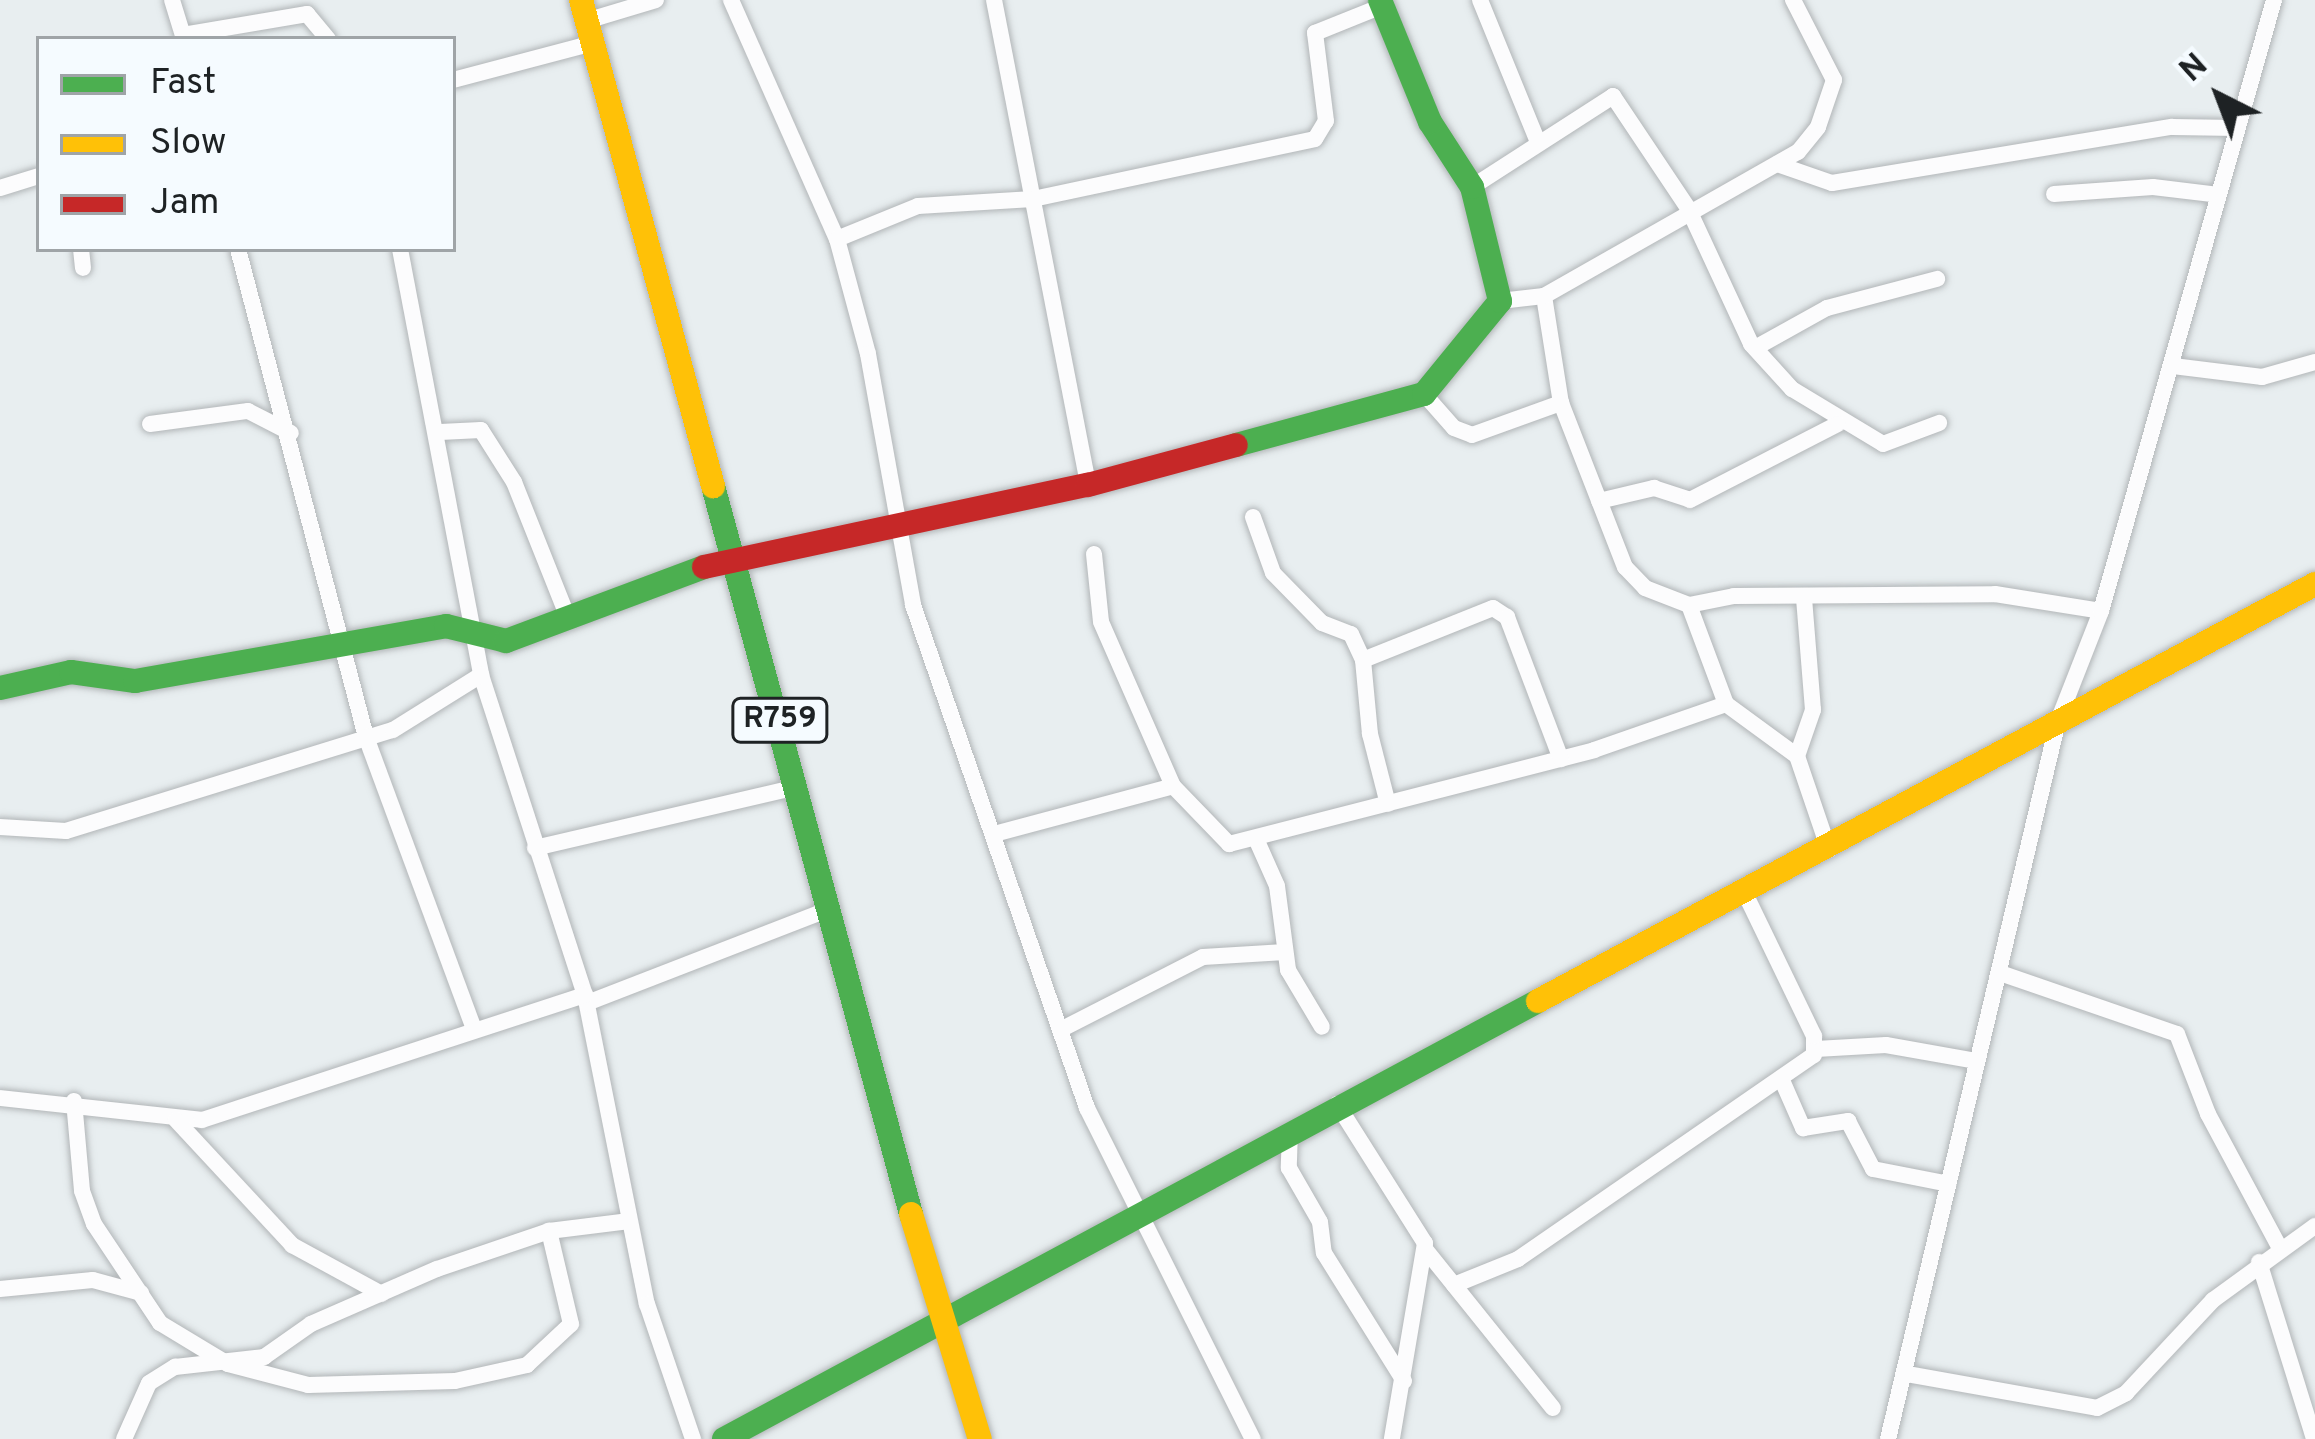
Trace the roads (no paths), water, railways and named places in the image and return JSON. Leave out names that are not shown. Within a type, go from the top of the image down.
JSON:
[{"type":"street","points":[[172,0],[183,36]]},
{"type":"street","points":[[456,79],[587,21],[656,0]]},
{"type":"street","points":[[731,0],[837,239],[902,522],[913,605],[998,833],[1087,1108],[1253,1439]]},
{"type":"street","points":[[994,0],[1088,485]]},
{"type":"street","points":[[1480,0],[1538,142]]},
{"type":"street","points":[[0,688],[70,672],[135,681],[344,640],[446,626],[506,641],[735,555],[1088,485],[1424,394],[1501,301],[1544,296],[1688,208],[1778,164],[1818,127],[1834,80],[1793,0]]},
{"type":"street","points":[[1888,1439],[2058,721],[2101,611],[2126,506],[2174,366],[2274,0]]},
{"type":"street","points":[[837,239],[918,206],[1033,199],[1316,140],[1326,121],[1316,33],[1381,3],[1430,122],[1472,187],[1501,301]]},
{"type":"street","points":[[187,36],[305,7],[326,36]]},
{"type":"street","name":"R759","points":[[587,21],[940,1322],[980,1439]]},
{"type":"street","points":[[1472,187],[1613,96],[1688,208],[1755,348],[1838,424],[1883,444],[1939,423]]},
{"type":"street","points":[[1778,164],[1832,183],[2172,128],[2237,128]]},
{"type":"street","points":[[0,188],[36,177]]},
{"type":"street","points":[[2054,194],[2153,187],[2218,195]]},
{"type":"street","points":[[239,252],[291,433],[366,737],[474,1029]]},
{"type":"street","points":[[401,252],[440,432],[471,635],[586,999],[629,1222],[693,1439]]},
{"type":"street","points":[[1755,348],[1827,308],[1937,279]]},
{"type":"street","points":[[1544,296],[1561,404],[1625,567],[1645,587],[1689,605],[1734,596],[1995,594],[2101,611]]},
{"type":"street","points":[[2174,366],[2262,377],[2315,362]]},
{"type":"street","points":[[1424,394],[1454,428],[1472,435],[1561,404]]},
{"type":"street","points":[[150,424],[248,411],[291,433]]},
{"type":"street","points":[[1599,501],[1654,488],[1690,500],[1838,424]]},
{"type":"street","points":[[440,432],[481,430],[514,482],[568,618]]},
{"type":"street","points":[[1253,517],[1273,573],[1322,623],[1351,634],[1363,660],[1370,734],[1388,804]]},
{"type":"street","points":[[1094,554],[1101,622],[1173,786],[1229,844],[1258,841],[1561,759],[1726,704]]},
{"type":"street","points":[[724,1439],[1143,1218],[1337,1104],[1829,850],[2315,584]]},
{"type":"street","points":[[1797,756],[1814,710],[1804,599]]},
{"type":"street","points":[[1689,605],[1726,704],[1797,756],[1829,850]]},
{"type":"street","points":[[1363,660],[1493,608],[1507,617],[1561,759]]},
{"type":"street","points":[[0,827],[66,831],[393,730],[481,674]]},
{"type":"street","points":[[998,833],[1173,786]]},
{"type":"street","points":[[535,848],[798,787]]},
{"type":"street","points":[[1258,841],[1277,886],[1285,952],[1322,1027]]},
{"type":"street","points":[[1745,893],[1816,1049]]},
{"type":"street","points":[[0,1099],[74,1101],[176,1120],[252,1108],[474,1029],[586,999],[829,909]]},
{"type":"street","points":[[1062,1029],[1203,957],[1285,952]]},
{"type":"street","points":[[2000,974],[2177,1034],[2208,1114],[2280,1248]]},
{"type":"street","points":[[1454,1285],[1518,1259],[1816,1049],[1886,1046],[1976,1061]]},
{"type":"street","points":[[1781,1078],[1802,1128],[1848,1121],[1873,1169],[1949,1184]]},
{"type":"street","points":[[74,1101],[82,1191],[94,1225],[160,1323],[228,1364],[308,1385],[455,1381],[527,1365],[572,1324],[549,1231]]},
{"type":"street","points":[[1337,1104],[1425,1250],[1553,1408]]},
{"type":"street","points":[[176,1120],[292,1245],[382,1294]]},
{"type":"street","points":[[1289,1130],[1289,1168],[1320,1222],[1324,1252],[1404,1381]]},
{"type":"street","points":[[124,1439],[149,1383],[176,1367],[264,1357],[311,1324],[549,1231],[629,1222]]},
{"type":"street","points":[[1906,1374],[2097,1408],[2126,1393],[2259,1262],[2315,1226]]},
{"type":"street","points":[[1396,1434],[1425,1250]]},
{"type":"street","points":[[2259,1262],[2314,1439]]},
{"type":"street","points":[[0,1289],[93,1280],[141,1293]]}]
